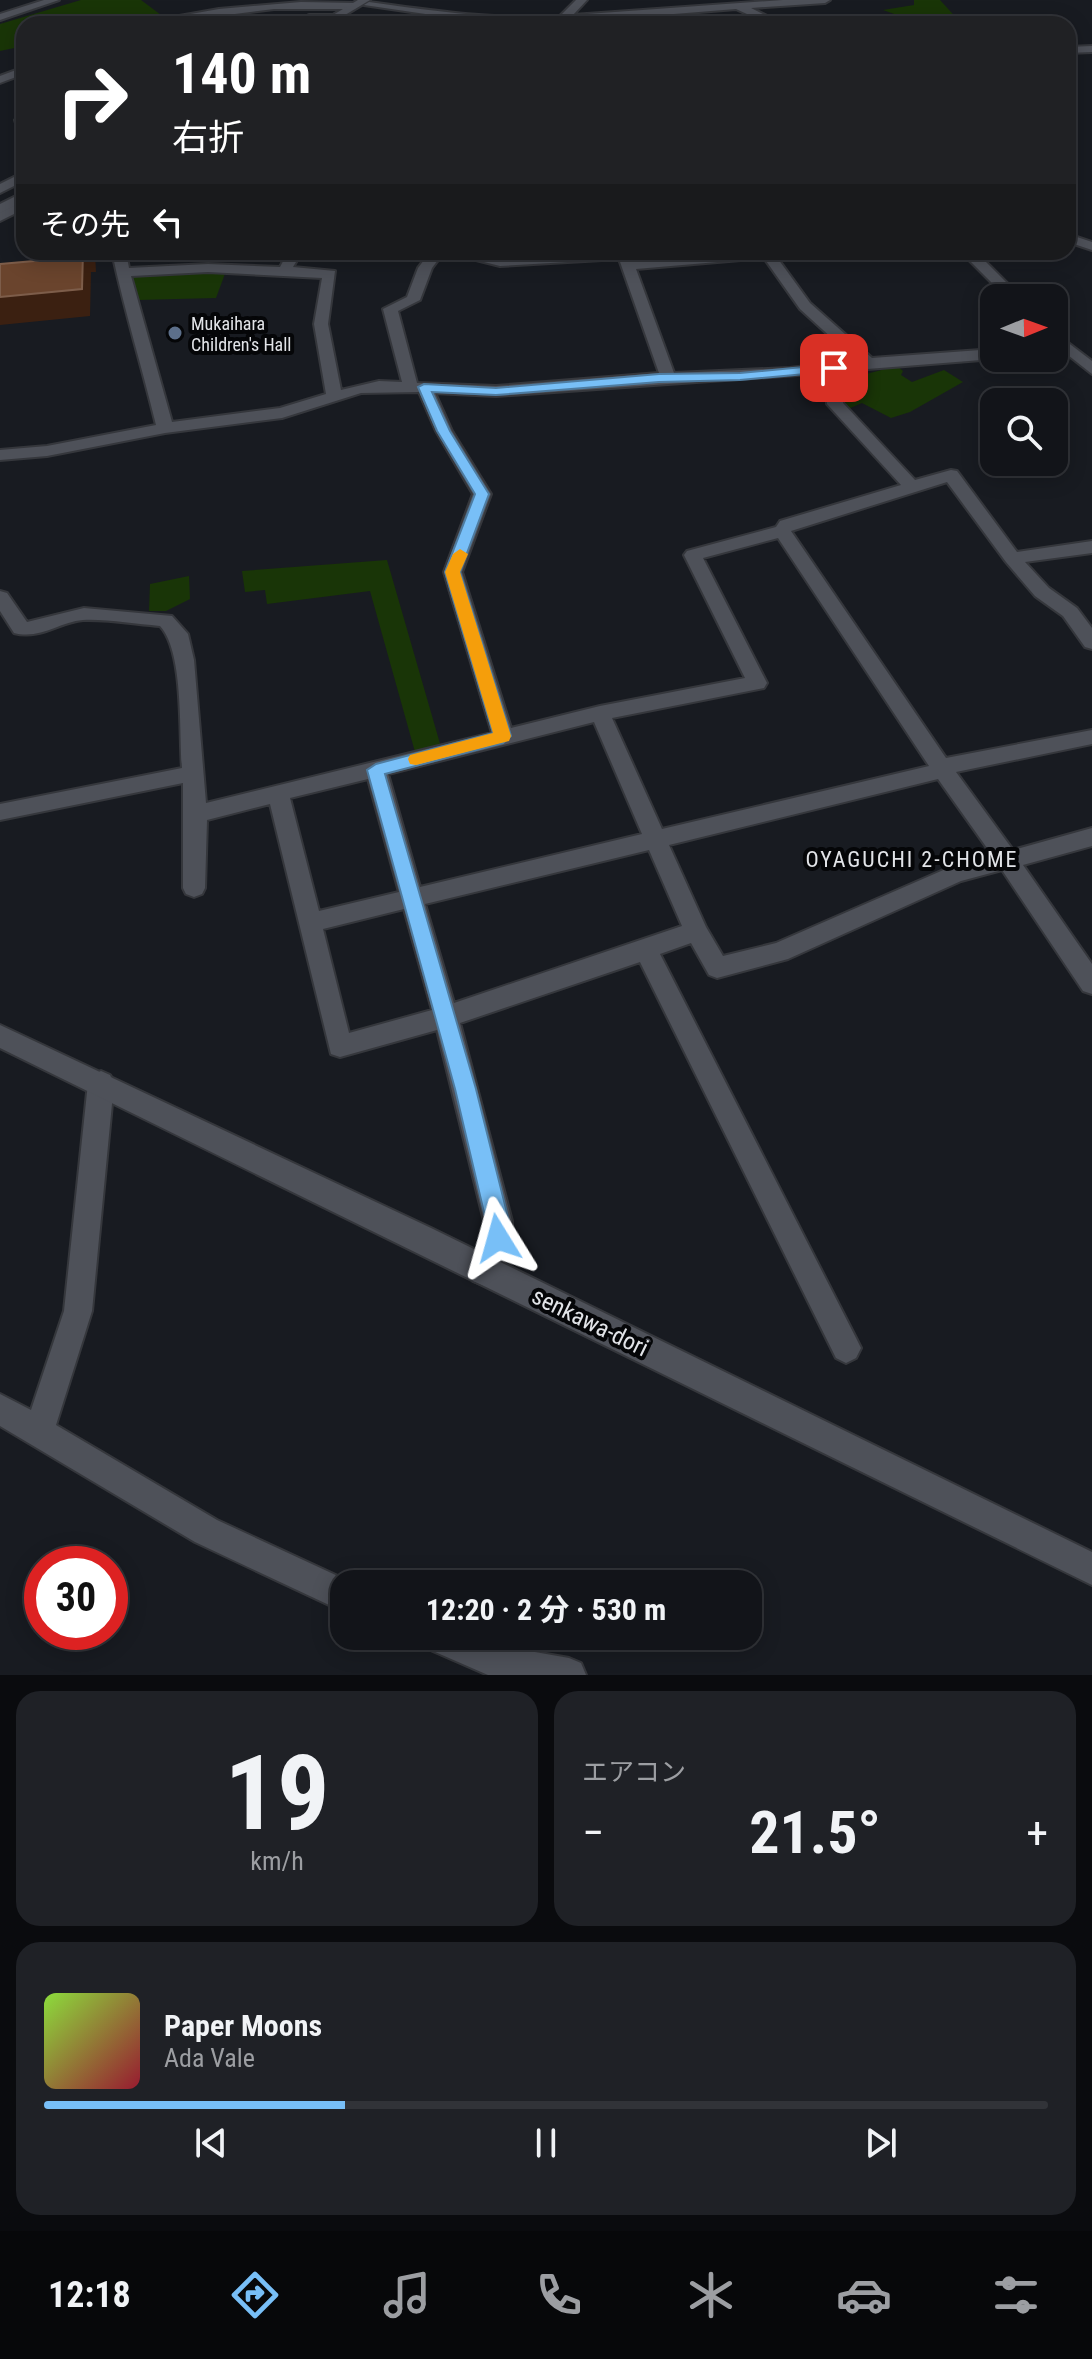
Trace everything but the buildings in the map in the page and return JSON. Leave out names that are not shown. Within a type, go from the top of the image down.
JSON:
[{"type":"street","points":[[0,17],[54,0]]},
{"type":"street","points":[[566,16],[582,0]]},
{"type":"street","points":[[654,16],[696,0]]},
{"type":"street","points":[[683,5],[736,6],[825,0]]},
{"type":"street","points":[[186,16],[288,1],[336,1],[449,16]]},
{"type":"street","points":[[342,16],[367,3]]},
{"type":"street","points":[[736,6],[759,16]]},
{"type":"street","points":[[203,13],[213,16]]},
{"type":"street","points":[[120,260],[165,428]]},
{"type":"street","points":[[284,271],[290,260]]},
{"type":"street","points":[[431,260],[413,300],[390,309],[417,386],[482,494],[453,572],[503,736]]},
{"type":"street","points":[[490,260],[550,260]]},
{"type":"street","points":[[627,260],[668,377]]},
{"type":"street","points":[[772,260],[805,306],[869,364]]},
{"type":"street","points":[[976,260],[1001,284]]},
{"type":"street","points":[[122,272],[208,268],[330,274],[321,324],[334,396]]},
{"type":"street","points":[[1068,350],[1092,369]]},
{"type":"street","points":[[0,455],[47,451],[165,428],[282,413],[369,388],[417,386],[496,391],[668,377],[740,377],[980,355]]},
{"type":"street","points":[[834,368],[835,404],[912,487]]},
{"type":"street","points":[[196,814],[279,796],[600,713],[757,683],[693,555],[782,531],[786,525],[951,475],[1012,558],[1042,592],[1070,612],[1092,642]]},
{"type":"street","points":[[782,531],[1092,984]]},
{"type":"street","points":[[1012,558],[1092,547]]},
{"type":"street","points":[[0,597],[21,628],[33,629],[72,615],[84,614],[165,620],[178,634],[184,660],[194,773],[194,888]]},
{"type":"street","points":[[600,713],[696,931],[717,968],[780,952],[956,874],[1092,837]]},
{"type":"street","points":[[309,923],[942,768],[1092,737]]},
{"type":"street","points":[[376,770],[446,1019],[498,1221],[498,1238],[483,1271]]},
{"type":"street","points":[[0,812],[194,773]]},
{"type":"street","points":[[279,796],[340,1046],[446,1019],[696,931]]},
{"type":"street","points":[[646,950],[846,1348]]},
{"type":"street","name":"senkawa-dori","points":[[0,1036],[1092,1569]]},
{"type":"street","points":[[38,1434],[78,1311],[101,1083]]},
{"type":"street","points":[[0,1409],[206,1531],[330,1589]]},
{"type":"street","points":[[470,1650],[500,1663],[569,1675]]},
{"type":"green space","points":[[81,0],[141,0],[161,15],[155,16],[27,16]]},
{"type":"green space","points":[[914,0],[940,0],[955,16],[900,16],[883,10],[914,5]]},
{"type":"green space","points":[[16,19],[16,48],[0,51],[0,24]]},
{"type":"green space","points":[[226,271],[216,298],[138,300],[131,277]]},
{"type":"green space","points":[[897,366],[903,371],[901,375],[912,382],[944,370],[963,382],[910,412],[891,418],[862,403],[848,409],[842,402],[843,380]]},
{"type":"green space","points":[[387,560],[441,747],[415,752],[370,591],[267,604],[265,590],[245,592],[242,571]]},
{"type":"green space","points":[[189,576],[190,599],[166,611],[149,611],[150,584]]},
{"type":"slow traffic","points":[[416,759],[503,736],[453,572],[460,554]]},
{"type":"place","name":"Mukaihara Children's Hall","points":[[175,333]]},
{"type":"district","name":"OYAGUCHI 2-CHOME","points":[[912,859]]},
{"type":"route","points":[[498,1238],[498,1221],[466,1089],[376,770],[503,736],[453,572],[482,494],[444,431],[424,387],[496,391],[659,378],[740,377],[834,368]]}]
